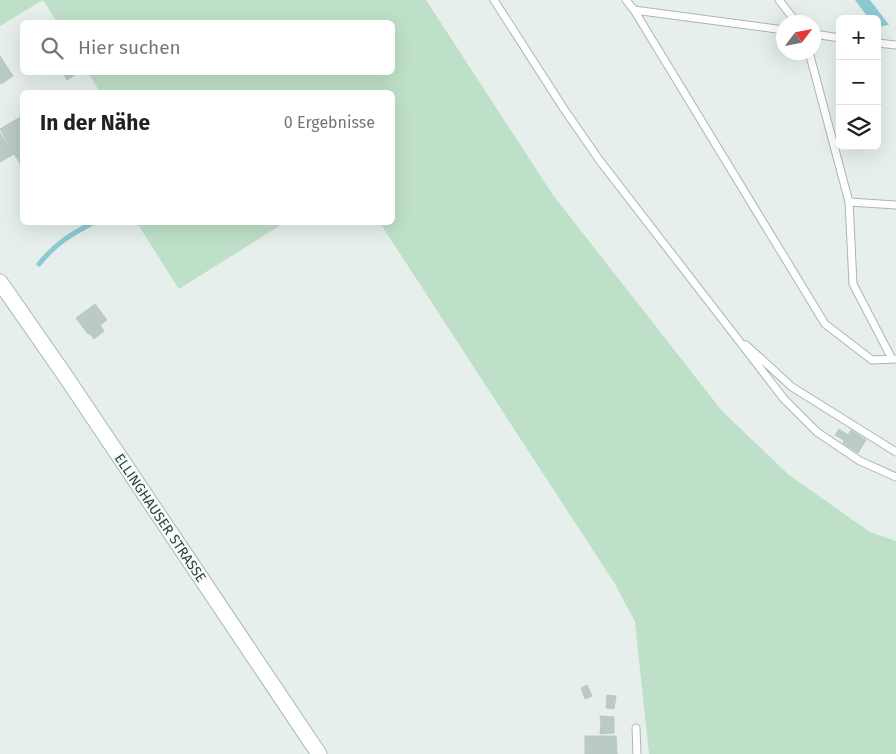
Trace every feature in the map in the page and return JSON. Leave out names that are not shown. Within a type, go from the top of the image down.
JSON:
[{"type":"main road","name":"ELLINGHAUSER STRASSE","points":[[0,282],[70,382],[319,754]]},
{"type":"lane","points":[[494,0],[600,161],[784,399],[816,432],[860,461],[896,477]]},
{"type":"lane","points":[[626,0],[634,10],[825,324],[872,360],[894,359],[853,284],[849,202],[811,60]]},
{"type":"lane","points":[[779,0],[791,15]]},
{"type":"lane","points":[[634,10],[776,29]]},
{"type":"lane","points":[[821,35],[836,37]]},
{"type":"lane","points":[[881,43],[896,45]]},
{"type":"lane","points":[[849,202],[896,205]]},
{"type":"lane","points":[[731,331],[792,387],[896,452]]},
{"type":"lane","points":[[636,728],[637,754]]},
{"type":"green space","points":[[0,0],[43,0],[0,26]]},
{"type":"green space","points":[[43,0],[426,0],[553,195],[722,411],[789,475],[870,532],[896,541],[896,754],[649,754],[635,622],[615,584],[381,225],[395,225],[395,90],[99,90],[89,75],[395,75],[395,20],[56,20]]},
{"type":"green space","points":[[138,225],[281,225],[179,289]]},
{"type":"water","points":[[855,0],[870,0],[889,25],[881,26],[881,15],[866,15]]},
{"type":"building","points":[[0,56],[13,76],[1,84],[0,81]]},
{"type":"building","points":[[64,75],[74,75],[67,80]]},
{"type":"building","points":[[20,117],[20,154],[16,157],[0,129]]},
{"type":"building","points":[[0,133],[14,154],[0,162]]},
{"type":"building","points":[[20,154],[20,164],[16,157]]},
{"type":"building","points":[[95,304],[107,320],[88,334],[76,318]]},
{"type":"building","points":[[100,325],[104,331],[94,339],[89,333]]},
{"type":"building","points":[[839,429],[848,435],[851,430],[866,440],[858,453],[843,443],[844,440],[835,435]]},
{"type":"building","points":[[587,685],[592,696],[585,699],[581,688]]},
{"type":"building","points":[[607,695],[616,696],[614,709],[606,708]]},
{"type":"building","points":[[600,716],[614,717],[614,725],[601,725]]},
{"type":"building","points":[[601,725],[614,725],[614,733],[600,734]]},
{"type":"building","points":[[585,736],[616,736],[617,754],[585,754]]},
{"type":"waterway","points":[[39,264],[51,250],[89,225]]}]
